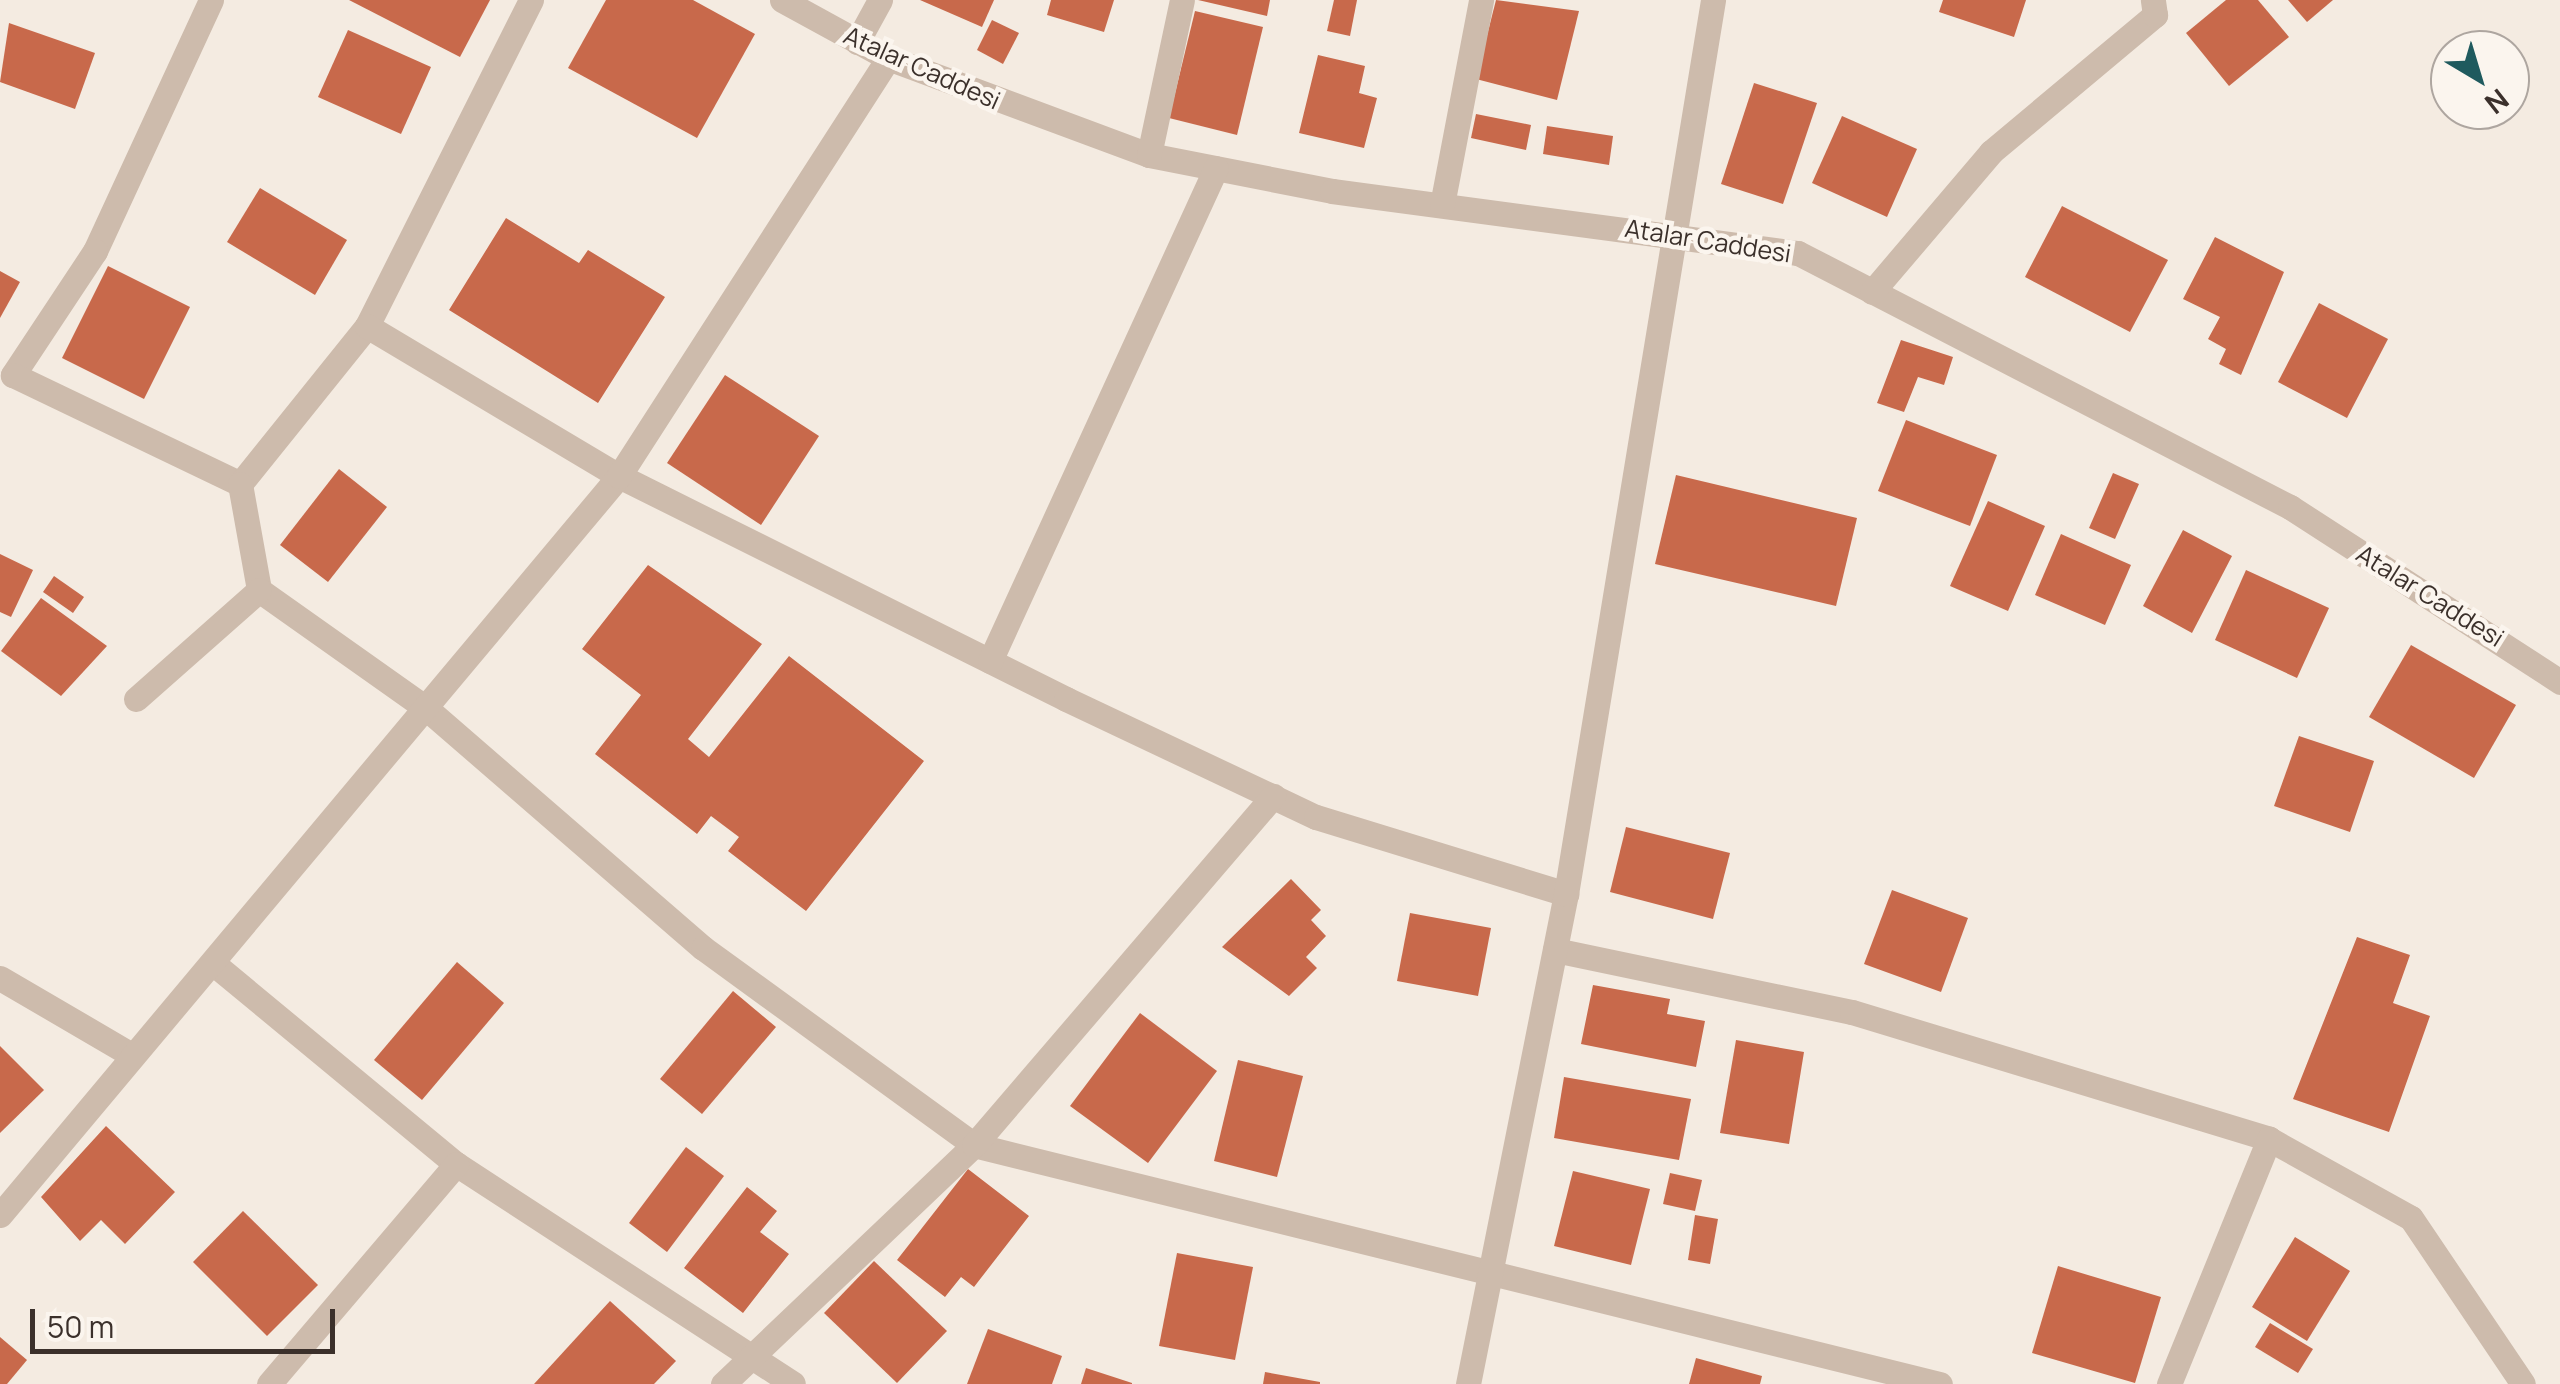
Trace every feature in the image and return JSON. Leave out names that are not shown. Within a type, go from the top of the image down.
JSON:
[{"type":"street","points":[[211,0],[95,250],[13,375],[240,484]]},
{"type":"street","points":[[531,0],[367,326],[240,484],[259,590],[427,709],[702,948],[974,1145],[1489,1276],[1940,1384]]},
{"type":"street","name":"Atalar Caddesi","points":[[782,0],[888,58],[1149,154],[1442,205],[1675,234],[1798,254],[2290,506],[2560,682]]},
{"type":"street","points":[[858,42],[880,0]]},
{"type":"street","points":[[1149,154],[1182,0]]},
{"type":"street","points":[[1442,205],[1481,0]]},
{"type":"street","points":[[1468,1384],[1566,894],[1714,0]]},
{"type":"street","points":[[1872,292],[1992,152],[2155,15],[2153,0]]},
{"type":"street","points":[[0,1215],[130,1054],[214,964],[619,476],[888,58]]},
{"type":"street","points":[[990,661],[1216,168]]},
{"type":"street","points":[[367,326],[619,476],[990,661],[1274,796],[1566,894]]},
{"type":"street","points":[[136,700],[259,590]]},
{"type":"street","points":[[724,1384],[747,1356],[974,1145],[1274,796]]},
{"type":"street","points":[[1555,950],[1852,1012],[2268,1139],[2410,1218],[2524,1384]]},
{"type":"street","points":[[214,964],[456,1164],[792,1384]]},
{"type":"street","points":[[0,978],[130,1054]]},
{"type":"street","points":[[2169,1384],[2268,1139]]},
{"type":"street","points":[[269,1384],[456,1164]]},
{"type":"building","points":[[349,0],[490,0],[460,57]]},
{"type":"building","points":[[606,0],[693,0],[755,34],[697,138],[568,68]]},
{"type":"building","points":[[920,0],[994,0],[982,27]]},
{"type":"building","points":[[1051,0],[1114,0],[1104,32],[1047,15]]},
{"type":"building","points":[[1198,0],[1270,0],[1267,16]]},
{"type":"building","points":[[1334,0],[1357,0],[1350,36],[1327,31]]},
{"type":"building","points":[[1496,0],[1579,11],[1557,100],[1476,79]]},
{"type":"building","points":[[1943,0],[2026,0],[2014,37],[1939,12]]},
{"type":"building","points":[[2226,0],[2258,0],[2289,37],[2229,86],[2186,33]]},
{"type":"building","points":[[2288,0],[2333,0],[2307,22]]},
{"type":"building","points":[[1195,11],[1263,27],[1237,135],[1169,118]]},
{"type":"building","points":[[992,20],[1019,33],[1003,64],[977,50]]},
{"type":"building","points":[[9,23],[95,53],[75,109],[0,82]]},
{"type":"building","points":[[348,30],[431,67],[401,134],[318,97]]},
{"type":"building","points":[[1318,55],[1365,66],[1359,93],[1377,98],[1364,148],[1299,133]]},
{"type":"building","points":[[1754,83],[1817,103],[1783,204],[1721,184]]},
{"type":"building","points":[[1476,114],[1531,125],[1526,150],[1471,138]]},
{"type":"building","points":[[1842,116],[1917,149],[1887,217],[1812,183]]},
{"type":"building","points":[[1547,126],[1613,136],[1609,165],[1543,154]]},
{"type":"building","points":[[260,188],[347,240],[315,295],[227,242]]},
{"type":"building","points":[[2062,206],[2168,260],[2130,332],[2025,277]]},
{"type":"building","points":[[506,218],[579,263],[588,250],[665,297],[598,403],[449,310]]},
{"type":"building","points":[[2215,237],[2284,272],[2241,375],[2219,364],[2226,349],[2208,339],[2220,317],[2183,299]]},
{"type":"building","points":[[108,266],[190,307],[144,399],[62,358]]},
{"type":"building","points":[[0,271],[20,282],[0,318]]},
{"type":"building","points":[[2319,303],[2388,339],[2347,418],[2278,382]]},
{"type":"building","points":[[1901,340],[1953,357],[1944,385],[1918,377],[1904,412],[1877,403]]},
{"type":"building","points":[[725,375],[819,436],[761,525],[667,463]]},
{"type":"building","points":[[1906,420],[1997,455],[1970,526],[1878,491]]},
{"type":"building","points":[[339,469],[387,507],[328,582],[280,545]]},
{"type":"building","points":[[2113,473],[2139,484],[2115,539],[2089,528]]},
{"type":"building","points":[[1676,475],[1857,518],[1836,606],[1655,564]]},
{"type":"building","points":[[1988,501],[2045,526],[2008,611],[1950,586]]},
{"type":"building","points":[[2183,530],[2232,556],[2192,633],[2143,606]]},
{"type":"building","points":[[2061,534],[2131,565],[2105,625],[2035,595]]},
{"type":"building","points":[[0,554],[33,570],[11,617],[0,612]]},
{"type":"building","points":[[648,565],[762,644],[688,739],[709,757],[789,656],[924,761],[806,911],[728,851],[739,837],[711,816],[697,834],[595,754],[641,695],[582,649]]},
{"type":"building","points":[[2246,570],[2329,608],[2297,678],[2215,640]]},
{"type":"building","points":[[54,576],[84,597],[73,613],[43,592]]},
{"type":"building","points":[[41,598],[107,646],[61,696],[1,651]]},
{"type":"building","points":[[2411,645],[2516,705],[2474,778],[2369,717]]},
{"type":"building","points":[[2299,736],[2374,761],[2350,832],[2274,806]]},
{"type":"building","points":[[1626,827],[1730,853],[1713,919],[1610,892]]},
{"type":"building","points":[[1291,879],[1321,910],[1311,920],[1326,936],[1306,957],[1317,968],[1289,996],[1222,947]]},
{"type":"building","points":[[1892,890],[1968,918],[1941,992],[1864,964]]},
{"type":"building","points":[[1410,913],[1491,928],[1478,996],[1397,981]]},
{"type":"building","points":[[2357,937],[2410,955],[2393,1003],[2430,1016],[2389,1132],[2293,1099]]},
{"type":"building","points":[[457,962],[504,1003],[422,1100],[374,1060]]},
{"type":"building","points":[[1593,985],[1670,999],[1667,1014],[1705,1021],[1696,1067],[1581,1044]]},
{"type":"building","points":[[733,991],[776,1027],[702,1114],[660,1079]]},
{"type":"building","points":[[1140,1013],[1217,1071],[1148,1163],[1070,1106]]},
{"type":"building","points":[[1736,1040],[1804,1052],[1789,1144],[1720,1133]]},
{"type":"building","points":[[0,1046],[44,1090],[0,1133]]},
{"type":"building","points":[[1238,1060],[1303,1076],[1277,1177],[1214,1161]]},
{"type":"building","points":[[1564,1077],[1691,1099],[1679,1160],[1554,1138]]},
{"type":"building","points":[[106,1126],[175,1192],[125,1244],[101,1220],[80,1241],[41,1197]]},
{"type":"building","points":[[686,1147],[724,1176],[667,1252],[629,1223]]},
{"type":"building","points":[[968,1169],[1029,1216],[974,1287],[961,1277],[945,1297],[897,1260]]},
{"type":"building","points":[[1573,1171],[1650,1189],[1631,1265],[1554,1246]]},
{"type":"building","points":[[1670,1173],[1702,1180],[1695,1211],[1663,1204]]},
{"type":"building","points":[[747,1187],[777,1211],[760,1232],[789,1254],[743,1313],[684,1268]]},
{"type":"building","points":[[243,1211],[318,1285],[267,1336],[193,1262]]},
{"type":"building","points":[[1695,1215],[1718,1219],[1710,1264],[1688,1260]]},
{"type":"building","points":[[2295,1237],[2350,1271],[2307,1341],[2252,1307]]},
{"type":"building","points":[[1177,1253],[1253,1267],[1235,1360],[1159,1346]]},
{"type":"building","points":[[874,1261],[947,1331],[897,1383],[824,1313]]},
{"type":"building","points":[[2058,1266],[2161,1297],[2135,1383],[2032,1353]]},
{"type":"building","points":[[610,1301],[676,1361],[654,1384],[534,1384]]},
{"type":"building","points":[[2270,1323],[2313,1349],[2298,1373],[2255,1347]]},
{"type":"building","points":[[988,1329],[1062,1356],[1052,1384],[967,1384]]},
{"type":"building","points":[[0,1337],[27,1360],[7,1384],[0,1384]]},
{"type":"building","points":[[1696,1358],[1762,1376],[1760,1384],[1689,1384]]},
{"type":"building","points":[[1086,1368],[1132,1383],[1132,1384],[1081,1384]]},
{"type":"building","points":[[1265,1372],[1320,1382],[1320,1384],[1263,1384]]}]
